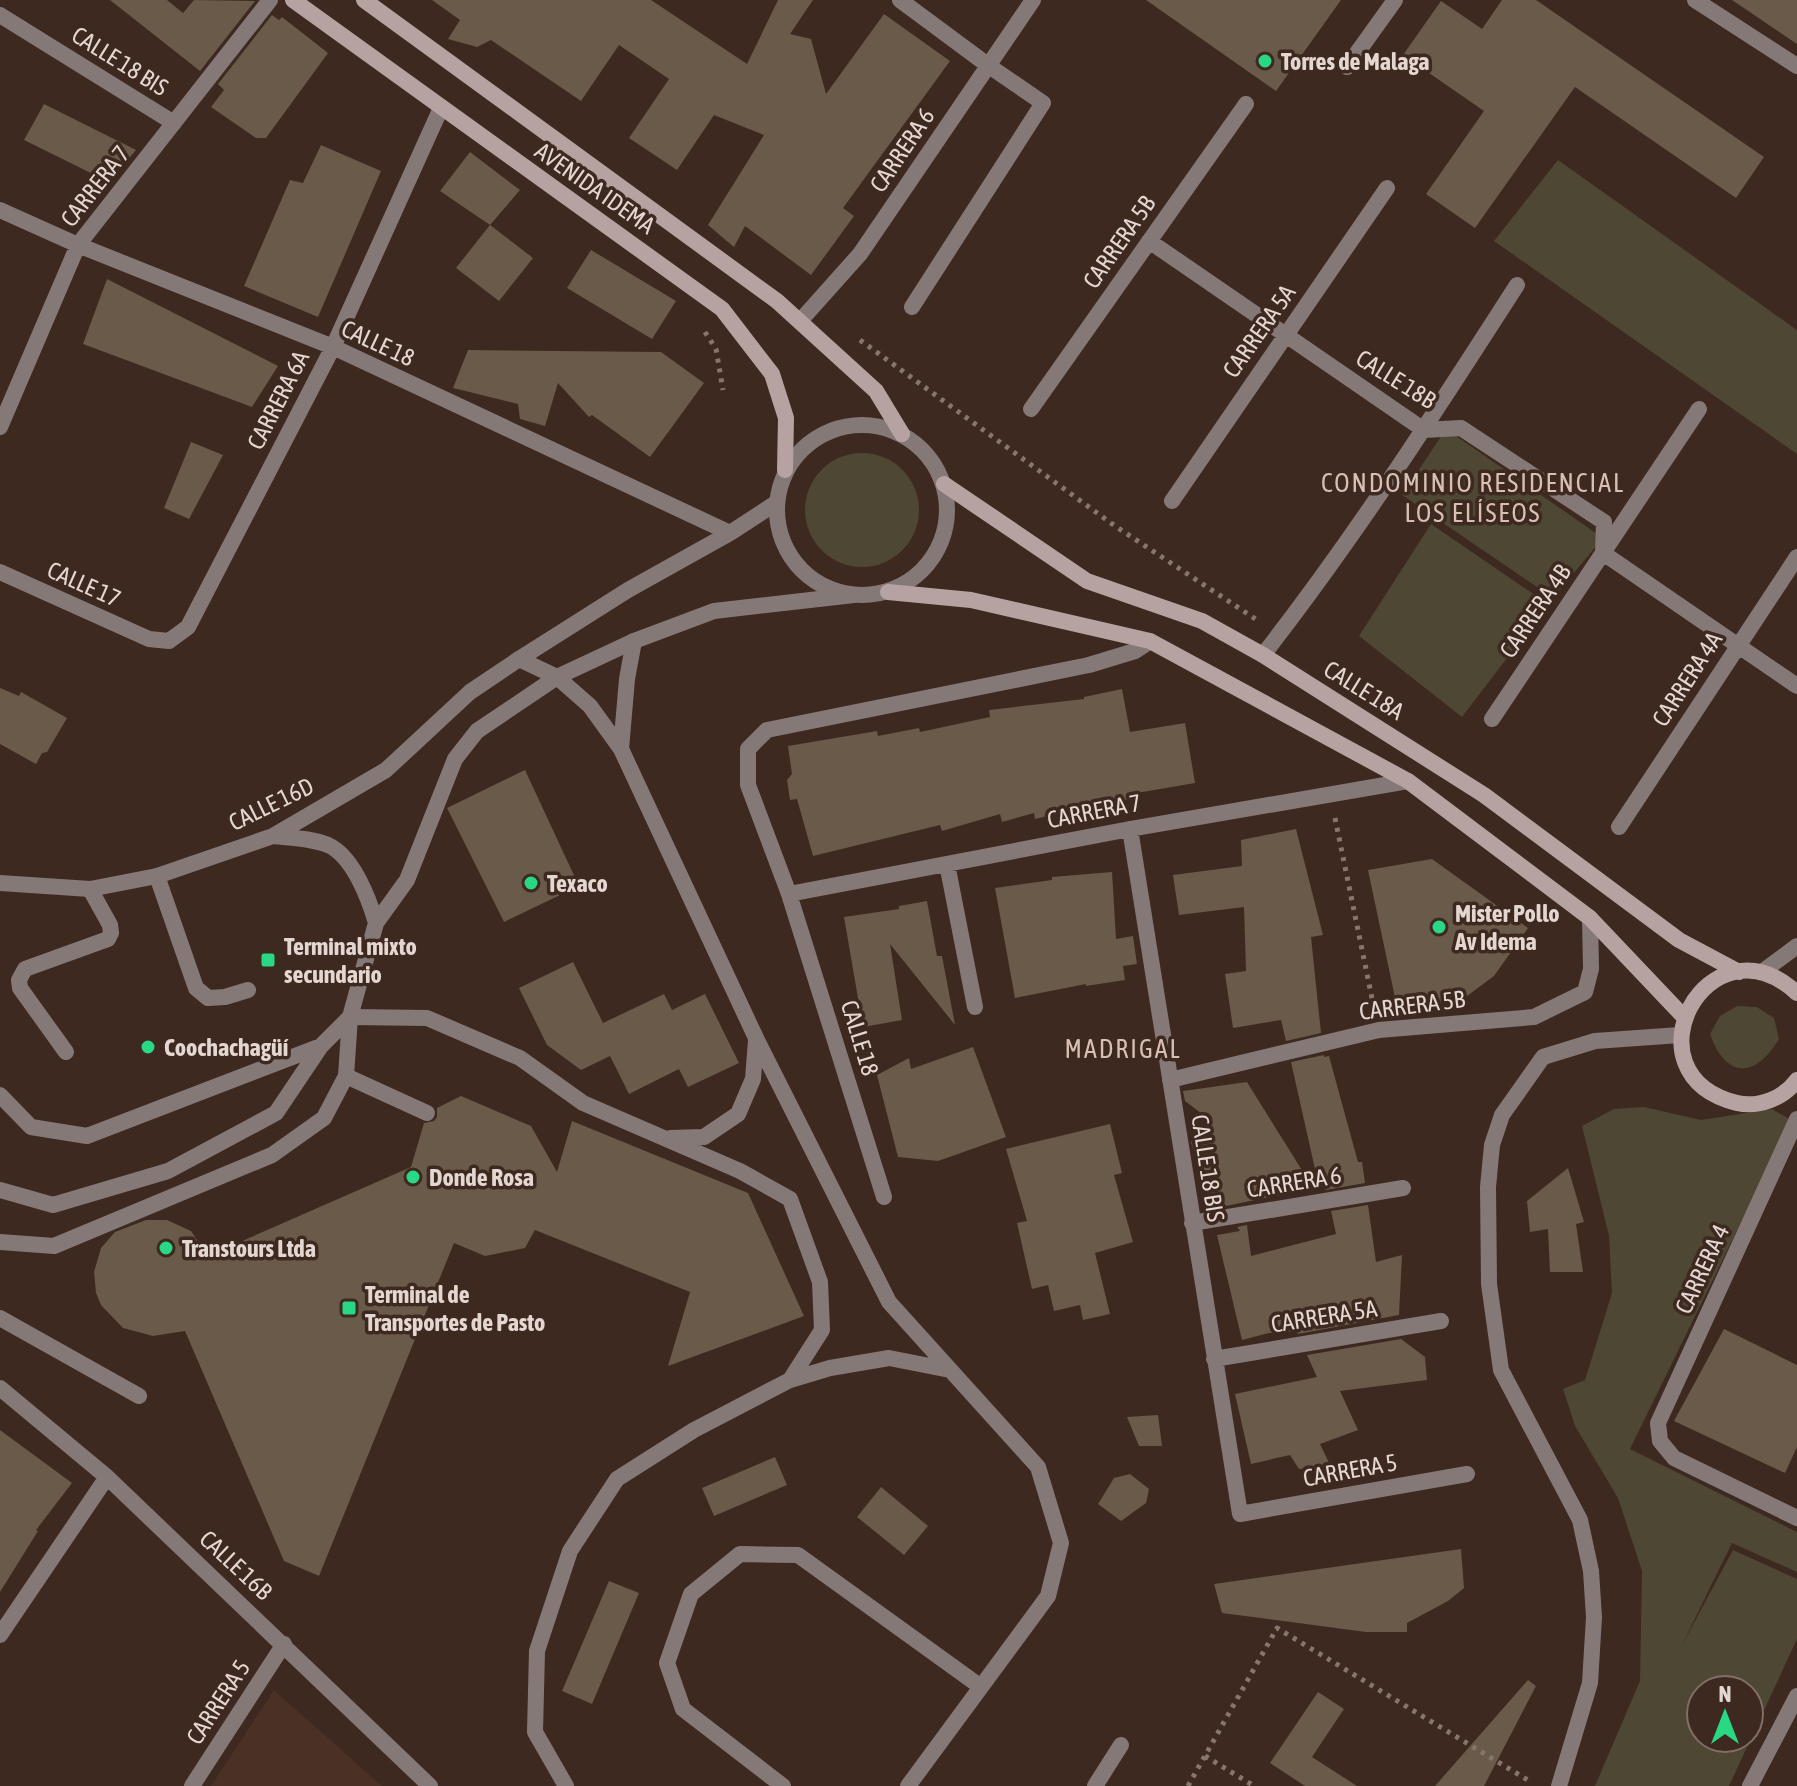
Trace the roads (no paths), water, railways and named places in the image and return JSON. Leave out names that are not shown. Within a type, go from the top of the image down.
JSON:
[{"type":"main road","name":"AVENIDA IDEMA","points":[[293,0],[722,309],[772,374],[786,418],[785,470]]},
{"type":"main road","name":"AVENIDA IDEMA","points":[[364,0],[801,320],[876,391],[902,434]]},
{"type":"main road","name":"CALLE 18A","points":[[944,484],[1087,581],[1202,621],[1263,655],[1484,795],[1679,940],[1739,972]]},
{"type":"main road","points":[[888,592],[971,600],[1150,641],[1408,781],[1590,918],[1684,1017]]},
{"type":"main road","points":[[1795,1086],[1768,1102],[1743,1104],[1719,1098],[1699,1084],[1685,1062],[1680,1035],[1684,1017],[1696,995],[1715,979],[1739,972],[1762,972],[1784,982],[1797,993]]},
{"type":"street","name":"CARRERA 7","points":[[0,427],[78,245],[270,0]]},
{"type":"street","points":[[900,0],[1043,103],[912,307]]},
{"type":"street","name":"CARRERA 6","points":[[801,320],[860,254],[1033,0]]},
{"type":"street","points":[[1347,67],[1395,0]]},
{"type":"street","points":[[1695,0],[1797,66]]},
{"type":"street","name":"CALLE 18 BIS","points":[[0,15],[174,123]]},
{"type":"street","name":"CARRERA 5B","points":[[1031,409],[1246,104]]},
{"type":"street","name":"CARRERA 6A","points":[[149,639],[169,641],[188,627],[333,347],[441,108]]},
{"type":"street","name":"CARRERA 5A","points":[[1172,501],[1387,188]]},
{"type":"street","name":"CALLE 18","points":[[0,210],[78,245],[333,347],[730,533]]},
{"type":"street","name":"CALLE 18B","points":[[1149,241],[1424,430],[1461,428],[1604,522],[1603,553]]},
{"type":"street","points":[[1263,655],[1424,430],[1517,285]]},
{"type":"street","name":"CARRERA 4B","points":[[1492,719],[1699,409]]},
{"type":"street","points":[[0,1242],[54,1246],[139,1215],[272,1155],[324,1118],[346,1076],[350,1017],[376,923],[407,880],[455,759],[477,731],[557,677],[634,641],[714,611],[888,592],[917,576],[938,549],[948,518],[944,484],[928,455],[902,434],[869,425],[836,429],[806,445],[785,470],[776,503],[780,536],[796,565],[822,586],[854,595]]},
{"type":"street","points":[[519,659],[628,590],[730,533],[776,503]]},
{"type":"street","points":[[1603,553],[1797,686]]},
{"type":"street","name":"CARRERA 4A","points":[[1619,827],[1797,557]]},
{"type":"street","name":"CALLE 17","points":[[0,572],[149,639]]},
{"type":"street","points":[[621,749],[627,679],[634,641]]},
{"type":"street","name":"CALLE 18","points":[[884,1197],[789,894],[748,785],[748,749],[767,730],[1089,665],[1135,651],[1150,641]]},
{"type":"street","points":[[519,659],[557,677],[590,706],[621,749],[756,1038],[889,1302],[1038,1467],[1061,1543],[1048,1596],[908,1786]]},
{"type":"street","name":"CALLE 16D","points":[[0,883],[90,889],[157,876],[273,836],[386,770],[470,692],[519,659]]},
{"type":"street","name":"CARRERA 7","points":[[789,894],[1130,829],[1408,781]]},
{"type":"street","name":"CALLE 18 BIS","points":[[1130,829],[1240,1514]]},
{"type":"street","points":[[273,836],[305,839],[331,846],[355,871],[376,923]]},
{"type":"street","points":[[947,864],[975,1007]]},
{"type":"street","points":[[157,876],[196,988],[208,998],[248,990]]},
{"type":"street","points":[[66,1052],[20,988],[19,980],[25,969],[108,939],[110,925],[90,889]]},
{"type":"street","name":"CARRERA 5B","points":[[1170,1080],[1379,1030],[1534,1017],[1585,992],[1591,969],[1590,918]]},
{"type":"street","points":[[1762,972],[1797,946]]},
{"type":"street","points":[[0,1190],[53,1205],[168,1171],[276,1113],[321,1046],[350,1017],[427,1018],[520,1058],[583,1103],[740,1171],[790,1199],[820,1282],[822,1330],[790,1380]]},
{"type":"street","points":[[1559,1786],[1590,1683],[1594,1617],[1591,1571],[1580,1520],[1501,1370],[1489,1284],[1488,1187],[1492,1145],[1502,1115],[1543,1057],[1595,1041],[1680,1035]]},
{"type":"street","points":[[665,1138],[704,1137],[738,1114],[753,1079],[756,1038]]},
{"type":"street","points":[[0,1095],[31,1127],[87,1136],[321,1046]]},
{"type":"street","points":[[346,1076],[427,1113]]},
{"type":"street","name":"CARRERA 4","points":[[1797,1119],[1658,1423],[1660,1441],[1674,1458],[1797,1518]]},
{"type":"street","name":"CARRERA 6","points":[[1192,1223],[1403,1188]]},
{"type":"street","points":[[0,1318],[139,1396]]},
{"type":"street","name":"CARRERA 5A","points":[[1214,1359],[1441,1321]]},
{"type":"street","points":[[566,1786],[535,1732],[537,1651],[570,1551],[617,1479],[694,1430],[790,1380],[830,1368],[889,1358],[950,1370]]},
{"type":"street","name":"CALLE 16B","points":[[0,1388],[107,1477],[430,1786]]},
{"type":"street","name":"CARRERA 5","points":[[1240,1514],[1467,1474]]},
{"type":"street","points":[[0,1635],[107,1477]]},
{"type":"street","points":[[783,1786],[683,1709],[667,1663],[691,1594],[740,1554],[798,1555],[981,1687]]},
{"type":"street","name":"CARRERA 5","points":[[192,1786],[284,1644]]},
{"type":"street","points":[[1750,1786],[1797,1696]]},
{"type":"street","points":[[1095,1786],[1121,1745]]},
{"type":"place","name":"Torres de Malaga","points":[[1265,61]]},
{"type":"place","name":"Texaco","points":[[531,883]]},
{"type":"place","name":"Mister Pollo Av Idema","points":[[1439,927]]},
{"type":"place","name":"Terminal mixto secundario","points":[[268,960]]},
{"type":"place","name":"Coochachagüí","points":[[148,1047]]},
{"type":"place","name":"Donde Rosa","points":[[413,1177]]},
{"type":"place","name":"Transtours Ltda","points":[[166,1248]]},
{"type":"place","name":"Terminal de Transportes de Pasto","points":[[349,1308]]},
{"type":"district","name":"CONDOMINIO RESIDENCIAL LOS ELÍSEOS","points":[[1473,498]]},
{"type":"district","name":"MADRIGAL","points":[[1123,1049]]}]
